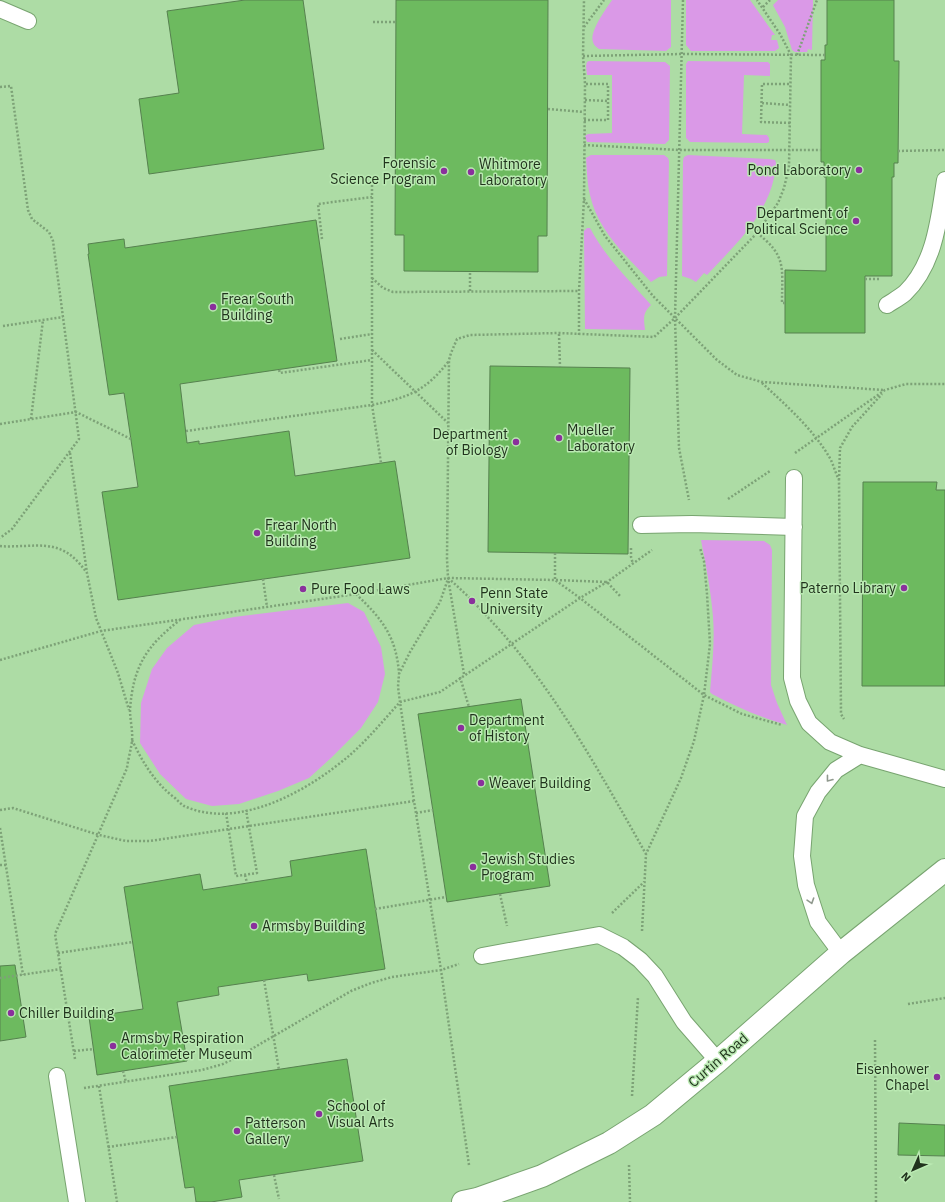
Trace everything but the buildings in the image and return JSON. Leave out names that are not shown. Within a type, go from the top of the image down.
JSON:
[{"type":"street","name":"Curtin Road","points":[[463,1202],[477,1199],[542,1176],[609,1143],[659,1111],[841,953],[945,870]]},
{"type":"lane","points":[[0,9],[28,21]]},
{"type":"lane","points":[[887,305],[904,294],[918,278],[928,257],[939,223],[945,180]]},
{"type":"lane","points":[[794,478],[792,678],[798,701],[809,723],[830,742],[860,755],[945,779]]},
{"type":"lane","points":[[641,525],[692,524],[794,528]]},
{"type":"lane","points":[[841,953],[818,922],[806,885],[802,856],[806,816],[818,792],[836,770],[860,755]]},
{"type":"lane","points":[[482,956],[598,935],[623,947],[640,960],[655,976],[684,1022],[718,1061]]},
{"type":"lane","points":[[57,1076],[77,1202]]},
{"type":"path","points":[[579,335],[579,291],[584,199],[584,0]]},
{"type":"path","points":[[584,27],[604,0]]},
{"type":"path","points":[[642,933],[646,854],[681,778],[694,741],[704,695],[710,644],[708,594],[704,561],[692,524],[689,498],[679,448],[675,318],[683,0]]},
{"type":"path","points":[[464,674],[448,578],[449,360],[457,339],[470,336],[559,333],[654,337],[675,318],[757,233],[778,203],[784,188],[789,167],[791,55],[780,34],[757,0]]},
{"type":"path","points":[[763,7],[770,0]]},
{"type":"path","points":[[797,55],[817,0]]},
{"type":"path","points":[[373,22],[396,22]]},
{"type":"path","points":[[583,56],[682,54],[825,55]]},
{"type":"path","points":[[584,120],[608,120],[608,84],[585,84]]},
{"type":"path","points":[[790,84],[762,84],[761,122],[790,123]]},
{"type":"path","points":[[0,87],[11,86],[28,210],[32,219],[49,232],[53,241],[79,439],[12,529],[0,538]]},
{"type":"path","points":[[584,100],[608,101]]},
{"type":"path","points":[[762,103],[790,105]]},
{"type":"path","points":[[548,109],[584,112]]},
{"type":"path","points":[[584,145],[679,150],[820,150]]},
{"type":"path","points":[[898,151],[945,150]]},
{"type":"path","points":[[372,177],[372,405],[381,463]]},
{"type":"path","points":[[322,238],[318,204],[372,197]]},
{"type":"path","points":[[584,199],[605,236],[653,296],[716,360],[737,375],[762,382],[884,390],[906,384],[945,384]]},
{"type":"path","points":[[757,233],[770,243],[777,252],[781,261],[782,303],[785,302]]},
{"type":"path","points":[[470,271],[470,291]]},
{"type":"path","points":[[372,278],[383,288],[394,292],[579,291]]},
{"type":"path","points":[[865,279],[872,279]]},
{"type":"path","points":[[3,326],[63,317]]},
{"type":"path","points":[[31,419],[44,320]]},
{"type":"path","points":[[559,333],[560,367]]},
{"type":"path","points":[[340,339],[372,334]]},
{"type":"path","points":[[372,350],[448,423]]},
{"type":"path","points":[[279,370],[280,373],[372,360]]},
{"type":"path","points":[[186,431],[372,405],[394,400],[416,392],[429,384],[449,360]]},
{"type":"path","points":[[762,382],[816,439],[830,460],[839,480]]},
{"type":"path","points":[[790,457],[884,390]]},
{"type":"path","points":[[860,755],[841,714],[840,448],[852,428],[884,390]]},
{"type":"path","points":[[0,424],[76,412],[131,439]]},
{"type":"path","points":[[70,452],[87,573],[96,618],[118,673],[130,712]]},
{"type":"path","points":[[692,524],[770,470]]},
{"type":"path","points":[[0,546],[48,546],[64,550],[78,560],[87,573]]},
{"type":"path","points":[[132,740],[140,758],[152,775],[165,791],[184,805],[204,812],[226,813],[264,806],[306,787],[330,771],[366,740],[400,702],[440,692],[464,674],[607,582],[653,550]]},
{"type":"path","points":[[555,553],[555,580]]},
{"type":"path","points":[[448,578],[466,593],[538,676],[610,790],[646,854]]},
{"type":"path","points":[[399,674],[410,652],[440,602],[448,578]]},
{"type":"path","points":[[0,660],[101,631],[356,594],[448,578],[607,582],[620,596]]},
{"type":"path","points":[[263,579],[266,607]]},
{"type":"path","points":[[555,580],[704,695],[742,714],[777,725],[798,727],[809,723]]},
{"type":"path","points":[[356,594],[385,625],[398,657],[398,687],[400,702],[469,1165]]},
{"type":"path","points":[[76,1066],[56,934],[127,768],[132,740],[130,712],[133,684],[141,663],[151,646],[163,633],[182,619]]},
{"type":"path","points":[[460,677],[469,707]]},
{"type":"path","points":[[0,810],[13,808],[99,835],[126,841],[150,841],[414,801]]},
{"type":"path","points":[[226,813],[236,876],[245,875],[257,873],[246,810]]},
{"type":"path","points":[[416,813],[433,810]]},
{"type":"path","points":[[0,828],[23,975]]},
{"type":"path","points":[[0,866],[6,865]]},
{"type":"path","points":[[245,875],[247,883]]},
{"type":"path","points":[[587,937],[644,881]]},
{"type":"path","points":[[500,894],[512,950]]},
{"type":"path","points":[[375,909],[446,897]]},
{"type":"path","points":[[58,953],[133,942]]},
{"type":"path","points":[[0,978],[61,969]]},
{"type":"path","points":[[80,1089],[202,1070],[224,1064],[351,991],[392,977],[441,970]]},
{"type":"path","points":[[264,980],[279,1070]]},
{"type":"path","points":[[632,1097],[638,995]]},
{"type":"path","points":[[908,1004],[945,998]]},
{"type":"path","points":[[875,1040],[876,1202]]},
{"type":"path","points":[[74,1051],[94,1049]]},
{"type":"path","points":[[123,1071],[126,1082]]},
{"type":"path","points":[[99,1086],[117,1202]]},
{"type":"path","points":[[108,1147],[177,1137]]},
{"type":"path","points":[[628,1162],[630,1202]]},
{"type":"path","points":[[274,1175],[279,1199]]},
{"type":"shaded area","points":[[612,0],[671,0],[671,47],[666,51],[599,49],[593,42],[593,32]]},
{"type":"shaded area","points":[[686,0],[750,0],[775,35],[772,35],[771,40],[777,40],[779,48],[775,51],[691,51],[686,45]]},
{"type":"shaded area","points":[[778,0],[813,0],[812,50],[808,49],[807,52],[795,52],[792,50],[785,27],[773,5]]},
{"type":"shaded area","points":[[688,61],[768,62],[770,64],[770,76],[744,75],[742,134],[767,135],[769,142],[690,142],[686,138],[686,64]]},
{"type":"shaded area","points":[[587,62],[665,62],[670,66],[669,140],[665,144],[587,142],[585,136],[588,134],[612,133],[612,75],[587,75],[586,66]]},
{"type":"shaded area","points":[[591,155],[664,155],[668,158],[667,276],[659,277],[651,282],[623,253],[599,220],[589,190],[586,158]]},
{"type":"shaded area","points":[[688,155],[769,159],[775,160],[776,165],[776,172],[770,192],[756,219],[738,242],[707,275],[704,273],[696,282],[682,276],[683,161],[684,157]]},
{"type":"shaded area","points":[[587,228],[590,228],[610,259],[651,305],[645,314],[645,330],[585,329],[584,231]]},
{"type":"shaded area","points":[[701,540],[764,541],[770,545],[772,550],[771,685],[787,725],[748,711],[721,699],[710,692],[714,626],[710,588]]},
{"type":"shaded area","points":[[348,603],[364,612],[381,647],[385,674],[378,702],[361,728],[309,778],[278,791],[239,804],[212,806],[186,799],[160,774],[140,743],[141,703],[152,669],[167,648],[194,625],[234,617]]},
{"type":"place","name":"Pond Laboratory","points":[[859,170]]},
{"type":"place","name":"Forensic Science Program","points":[[444,171]]},
{"type":"place","name":"Whitmore Laboratory","points":[[471,172]]},
{"type":"place","name":"Department of Political Science","points":[[856,221]]},
{"type":"place","name":"Frear South Building","points":[[213,307]]},
{"type":"place","name":"Mueller Laboratory","points":[[559,438]]},
{"type":"place","name":"Department of Biology","points":[[516,442]]},
{"type":"place","name":"Frear North Building","points":[[257,533]]},
{"type":"place","name":"Paterno Library","points":[[904,588]]},
{"type":"place","name":"Pure Food Laws","points":[[303,589]]},
{"type":"place","name":"Penn State University","points":[[472,601]]},
{"type":"place","name":"Department of History","points":[[461,728]]},
{"type":"place","name":"Weaver Building","points":[[481,783]]},
{"type":"place","name":"Jewish Studies Program","points":[[473,867]]},
{"type":"place","name":"Armsby Building","points":[[254,926]]},
{"type":"place","name":"Chiller Building","points":[[11,1013]]},
{"type":"place","name":"Armsby Respiration Calorimeter Museum","points":[[113,1046]]},
{"type":"place","name":"Eisenhower Chapel","points":[[937,1077]]},
{"type":"place","name":"School of Visual Arts","points":[[319,1114]]},
{"type":"place","name":"Patterson Gallery","points":[[237,1131]]}]
